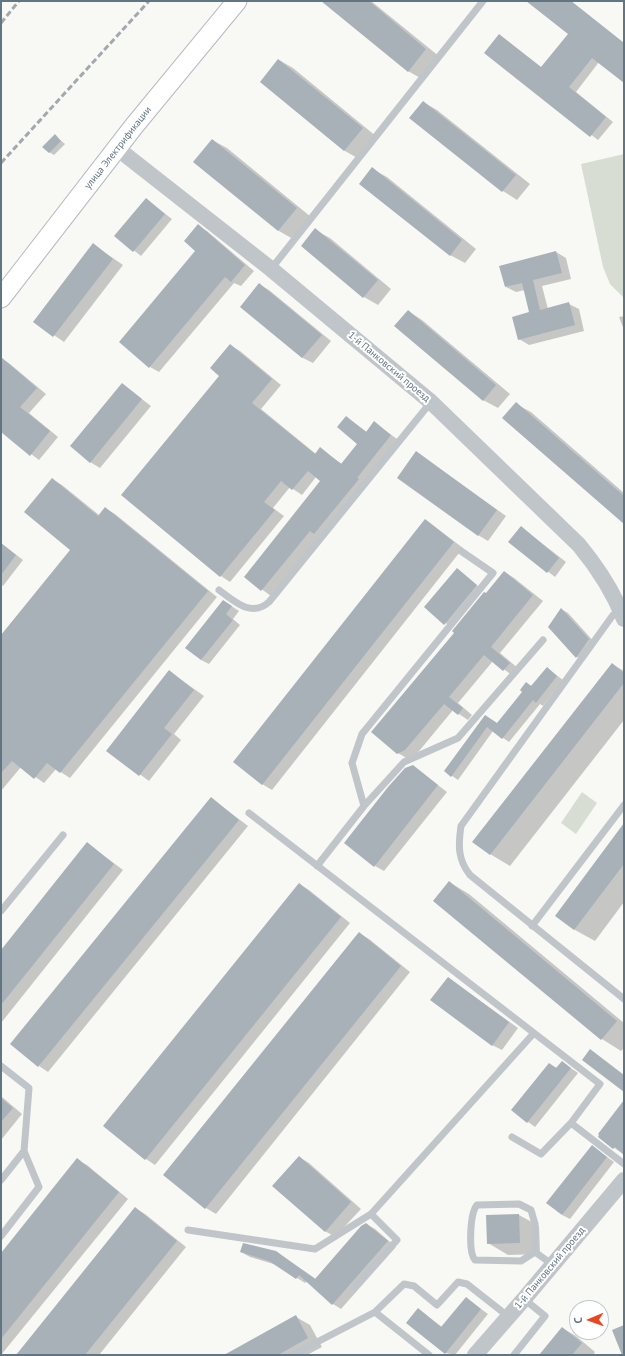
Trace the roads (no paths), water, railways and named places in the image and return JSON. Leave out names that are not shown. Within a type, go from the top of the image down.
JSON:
[{"type":"main road","name":"улица Электрификации","points":[[1,298],[118,149],[134,126],[237,1]]},
{"type":"street","name":"1-й Панковский проезд","points":[[118,149],[270,269],[431,402],[580,545],[599,569],[623,615]]},
{"type":"street","name":"1-й Панковский проезд","points":[[475,1355],[524,1300],[624,1180]]},
{"type":"lane","points":[[270,269],[483,1]]},
{"type":"lane","points":[[219,590],[242,606],[249,609],[257,609],[269,602],[431,402]]},
{"type":"lane","points":[[364,806],[352,763],[362,734],[493,573],[461,551]]},
{"type":"lane","points":[[623,615],[613,615],[461,826],[460,858],[470,875],[624,999]]},
{"type":"lane","points":[[317,866],[364,806],[404,762],[458,738],[543,640]]},
{"type":"lane","points":[[532,926],[624,805]]},
{"type":"lane","points":[[249,813],[600,1084],[571,1123],[541,1154],[512,1137]]},
{"type":"lane","points":[[1,910],[63,835]]},
{"type":"lane","points":[[188,1230],[315,1249],[371,1214],[534,1033]]},
{"type":"lane","points":[[1,1066],[29,1088],[24,1151],[39,1187],[1,1236]]},
{"type":"lane","points":[[571,1123],[624,1164]]},
{"type":"lane","points":[[1,1180],[24,1151]]},
{"type":"lane","points":[[519,1204],[531,1210],[535,1224],[535,1252],[521,1262],[475,1260],[472,1253],[471,1219],[477,1205],[519,1204]]},
{"type":"lane","points":[[354,1288],[397,1240],[371,1214]]},
{"type":"lane","points":[[535,1252],[553,1265]]},
{"type":"lane","points":[[292,1355],[375,1312],[404,1284],[414,1286],[437,1305],[458,1282],[463,1282],[468,1284],[509,1317]]},
{"type":"lane","points":[[514,1355],[545,1316],[524,1300]]},
{"type":"lane","points":[[375,1312],[429,1355]]},
{"type":"railway","points":[[1,23],[19,1]]},
{"type":"railway","points":[[1,163],[149,1]]}]
